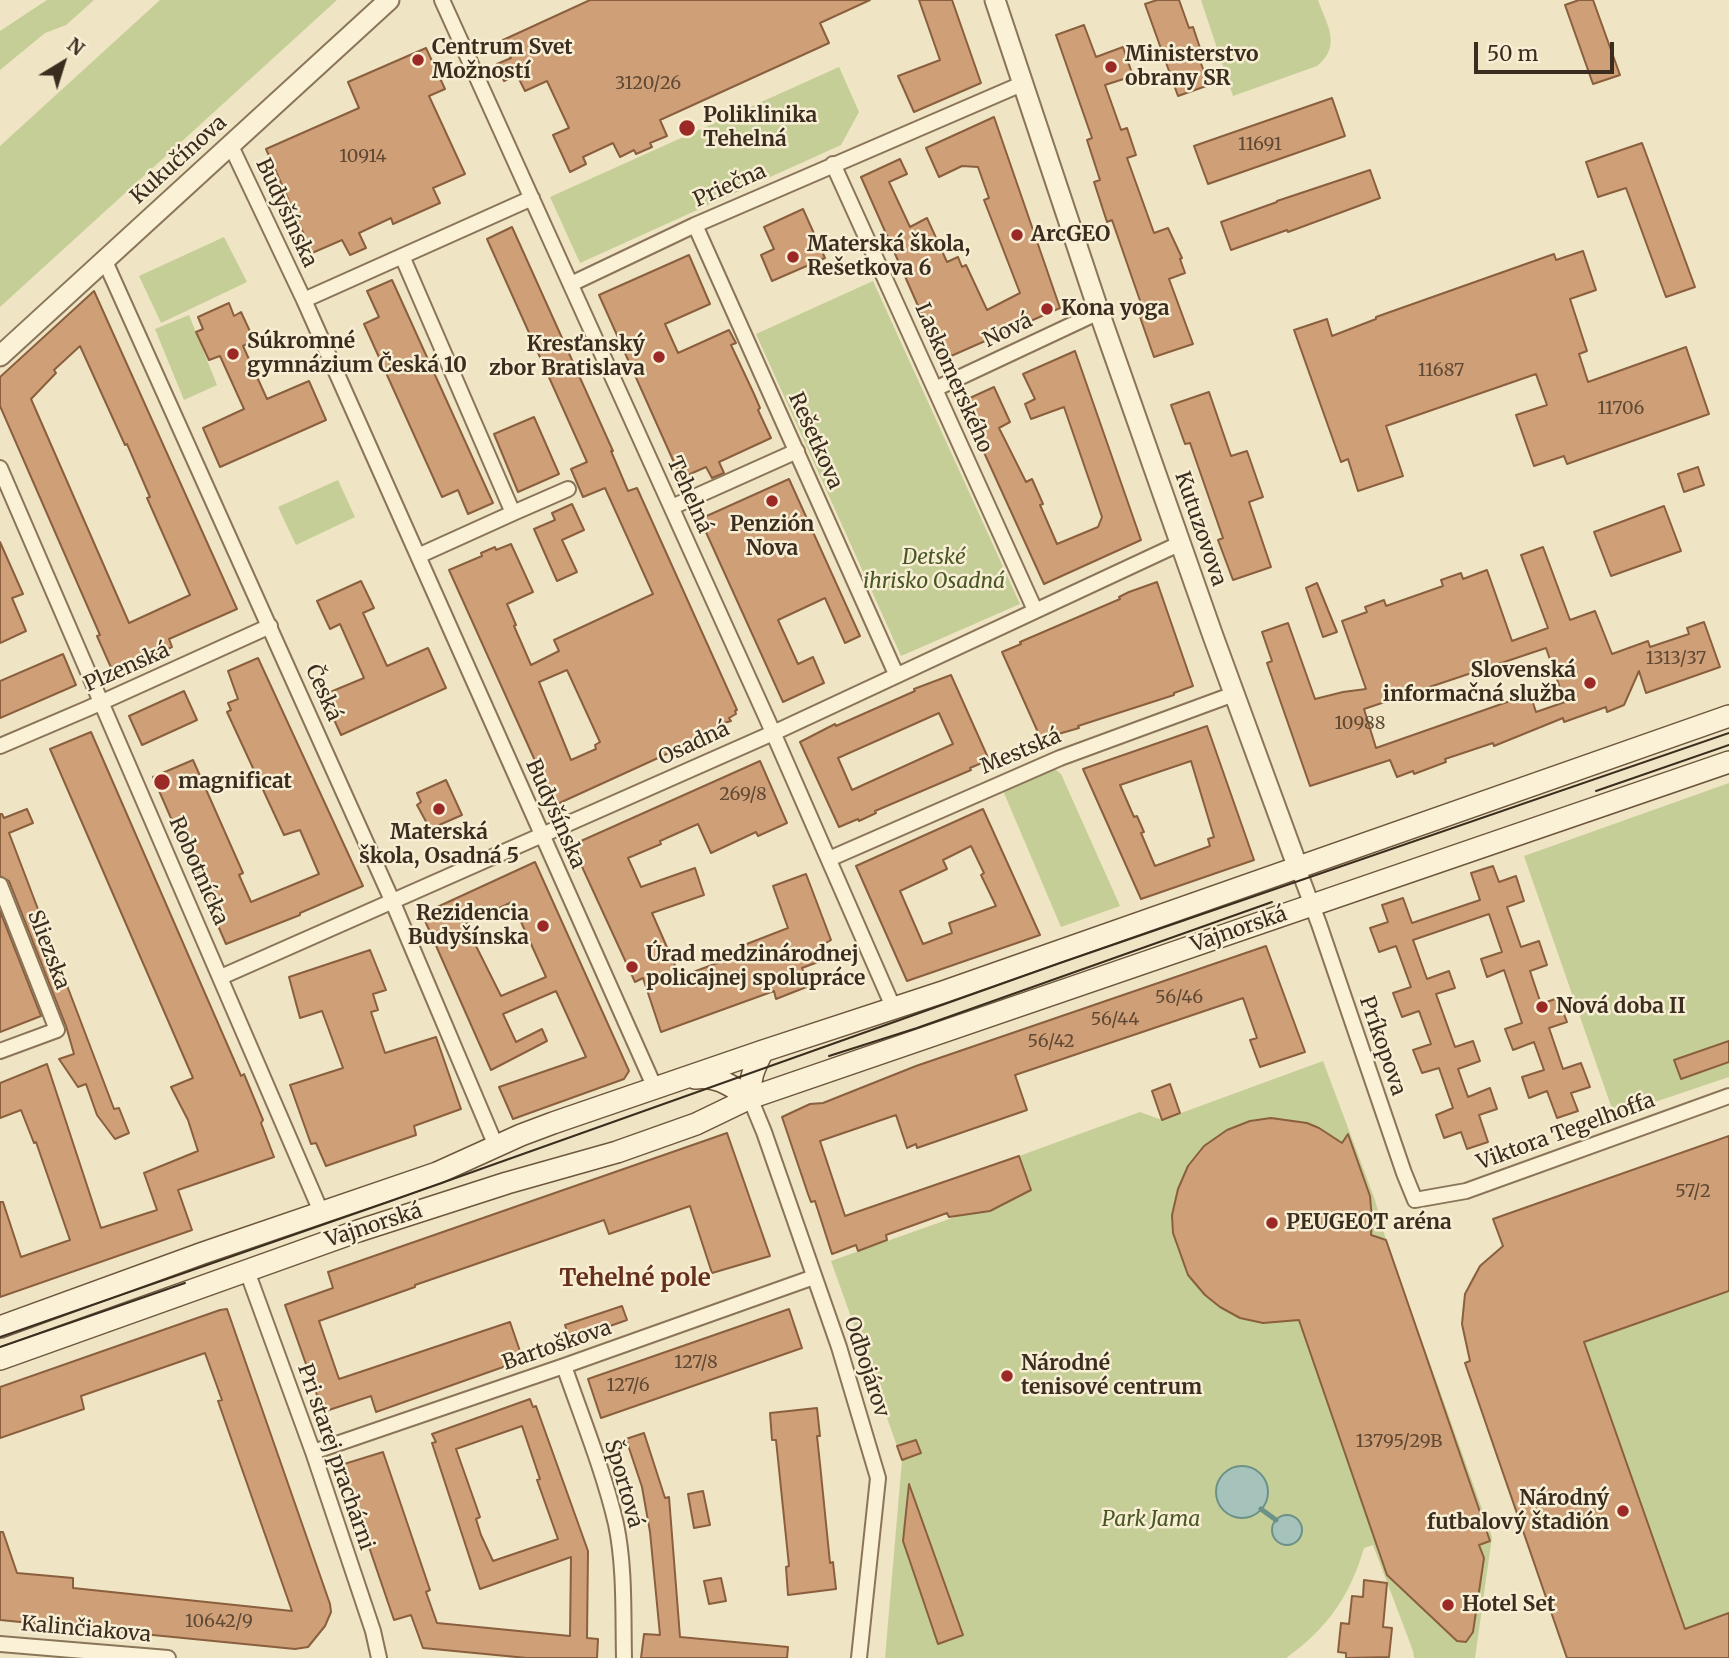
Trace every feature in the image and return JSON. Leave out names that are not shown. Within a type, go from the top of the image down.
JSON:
[{"type":"main road","name":"Vajnorská","points":[[0,1327],[203,1253],[437,1173],[521,1135],[763,1051],[894,1009],[1729,716]]},
{"type":"main road","name":"Vajnorská","points":[[0,1359],[358,1231],[507,1183],[617,1152],[696,1124],[750,1098],[1729,762]]},
{"type":"main road","points":[[750,1098],[752,1073],[763,1051]]},
{"type":"main road","name":"Vajnorská","points":[[681,1079],[710,1076],[750,1098]]},
{"type":"street","name":"Kukučínova","points":[[0,356],[389,0]]},
{"type":"street","name":"Tehelná","points":[[442,0],[672,507],[894,1009]]},
{"type":"street","name":"Kutuzovova","points":[[995,0],[1099,312],[1312,905]]},
{"type":"street","name":"Priečna","points":[[571,284],[695,225],[1024,83]]},
{"type":"street","name":"Budyšínska","points":[[230,144],[303,300],[656,1088]]},
{"type":"street","name":"Laskomerského","points":[[834,164],[1035,610]]},
{"type":"street","name":"Budyšínska","points":[[303,300],[532,198]]},
{"type":"street","name":"Rešetkova","points":[[695,225],[896,674]]},
{"type":"street","points":[[402,256],[513,513]]},
{"type":"street","name":"Česká","points":[[104,259],[393,903],[496,1146]]},
{"type":"street","name":"Nová","points":[[935,389],[1099,312]]},
{"type":"street","points":[[672,507],[797,451]]},
{"type":"street","name":"Robotnícka","points":[[0,468],[322,1213]]},
{"type":"street","points":[[418,556],[568,489]]},
{"type":"street","name":"Osadná","points":[[221,977],[542,836],[1181,543]]},
{"type":"street","name":"Plzenská","points":[[0,746],[270,626]]},
{"type":"street","name":"Mestská","points":[[828,859],[1060,758],[1234,694]]},
{"type":"street","name":"Sliezska","points":[[0,885],[57,1030],[0,1051]]},
{"type":"street","name":"Príkopova","points":[[1312,905],[1359,1046],[1415,1200]]},
{"type":"street","name":"Viktora Tegelhoffa","points":[[1415,1200],[1466,1191],[1729,1096]]},
{"type":"street","name":"Odbojárov","points":[[750,1098],[839,1347],[878,1478],[859,1658]]},
{"type":"street","name":"Pri starej prachárni","points":[[247,1271],[313,1452],[373,1631],[379,1658]]},
{"type":"street","name":"Bartoškova","points":[[313,1452],[814,1277]]},
{"type":"street","name":"Športová","points":[[564,1366],[606,1487],[616,1527],[620,1549],[624,1658]]},
{"type":"street","name":"Kalinčiakova","points":[[0,1644],[168,1658]]},
{"type":"green space","points":[[47,0],[94,0],[66,25],[45,33],[0,70],[0,31]]},
{"type":"green space","points":[[160,0],[337,0],[0,307],[0,146]]},
{"type":"green space","points":[[1201,0],[1318,0],[1330,35],[1329,51],[1317,66],[1233,96]]},
{"type":"green space","points":[[839,67],[859,112],[841,145],[580,263],[550,197]]},
{"type":"green space","points":[[224,237],[247,282],[161,323],[139,276]]},
{"type":"green space","name":"Detské ihrisko Osadná","points":[[873,281],[1020,604],[901,656],[756,334]]},
{"type":"green space","points":[[189,315],[217,385],[184,400],[155,329]]},
{"type":"green space","points":[[338,480],[355,517],[296,545],[278,507]]},
{"type":"green space","points":[[1056,770],[1061,774],[1120,906],[1061,927],[1004,793],[1007,788],[1047,771]]},
{"type":"green space","points":[[1729,783],[1729,1077],[1625,1112],[1611,1106],[1524,856]]},
{"type":"green space","name":"Park Jama","points":[[1323,1061],[1375,1200],[1386,1240],[1492,1537],[1475,1658],[1414,1658],[1373,1545],[1364,1548],[1352,1581],[1325,1623],[1286,1658],[885,1658],[902,1460],[831,1261],[1031,1190],[1019,1156],[1140,1112],[1162,1120]]},
{"type":"green space","name":"Národný futbalový štadión","points":[[1729,1136],[1729,1658],[1567,1658],[1465,1364],[1470,1361],[1462,1323],[1467,1289],[1477,1270],[1504,1250],[1493,1219]]},
{"type":"water","points":[[1242,1466],[1252,1468],[1260,1474],[1266,1482],[1266,1502],[1260,1510],[1252,1516],[1242,1518],[1232,1516],[1224,1510],[1218,1502],[1216,1492],[1218,1482],[1224,1474],[1232,1468]]},
{"type":"water","points":[[1287,1515],[1293,1516],[1301,1524],[1301,1536],[1293,1544],[1287,1545],[1281,1544],[1273,1536],[1272,1530],[1273,1524],[1281,1516]]},
{"type":"building","points":[[590,0],[870,0],[820,23],[829,43],[660,120],[667,136],[650,143],[652,147],[636,154],[634,150],[620,157],[613,143],[583,157],[586,164],[570,172],[553,135],[569,128],[547,81],[525,91],[517,75],[504,81],[497,64],[511,58],[503,40]]},
{"type":"building","points":[[919,0],[952,0],[981,83],[914,112],[898,76],[940,60]]},
{"type":"building","points":[[1157,0],[1179,0],[1189,28],[1193,27],[1200,48],[1196,50],[1209,85],[1178,96],[1145,4]]},
{"type":"building","points":[[1579,0],[1593,0],[1620,75],[1593,84],[1565,5]]},
{"type":"building","points":[[1084,25],[1096,57],[1123,47],[1133,76],[1105,85],[1121,130],[1127,128],[1136,155],[1127,158],[1154,233],[1168,228],[1182,258],[1180,259],[1185,273],[1169,279],[1193,344],[1154,357],[1140,317],[1145,315],[1112,220],[1107,222],[1094,182],[1100,180],[1087,140],[1092,138],[1056,35]]},
{"type":"building","points":[[426,48],[445,89],[429,96],[465,174],[433,188],[440,203],[393,224],[391,218],[359,233],[366,248],[350,255],[342,240],[312,253],[266,149],[359,108],[348,82]]},
{"type":"building","points":[[1332,98],[1345,136],[1208,184],[1194,146]]},
{"type":"building","points":[[994,117],[1060,308],[942,360],[861,177],[900,159],[907,174],[889,182],[910,227],[927,218],[947,262],[958,257],[962,267],[966,265],[987,310],[1020,293],[984,200],[989,198],[978,167],[962,166],[939,177],[926,148]]},
{"type":"building","points":[[1642,143],[1695,287],[1666,297],[1626,188],[1598,197],[1586,162]]},
{"type":"building","points":[[1370,170],[1380,198],[1231,250],[1221,222]]},
{"type":"building","points":[[803,209],[825,258],[772,281],[761,255],[774,249],[764,227]]},
{"type":"building","points":[[512,227],[613,451],[628,491],[637,488],[737,710],[736,714],[729,718],[731,721],[724,723],[726,727],[555,805],[449,570],[482,556],[481,553],[495,547],[496,550],[511,544],[533,592],[507,604],[531,665],[559,651],[554,640],[653,594],[605,488],[583,497],[571,469],[587,462],[487,239]],"holes":[[[567,670],[600,742],[595,745],[596,749],[571,760],[539,682]]]},
{"type":"building","points":[[1583,251],[1596,290],[1570,299],[1587,351],[1579,354],[1588,382],[1686,347],[1709,414],[1567,464],[1564,456],[1534,466],[1516,415],[1547,405],[1536,374],[1386,426],[1403,476],[1358,491],[1348,459],[1341,462],[1294,330],[1327,319],[1332,336],[1376,317],[1554,254],[1556,260]]},
{"type":"building","points":[[689,255],[710,304],[665,324],[678,353],[729,330],[736,343],[731,345],[771,438],[719,462],[724,473],[712,478],[706,467],[681,478],[599,295]]},
{"type":"building","points":[[392,280],[493,503],[468,514],[458,490],[442,497],[364,324],[379,317],[367,291]]},
{"type":"building","points":[[94,291],[237,609],[169,639],[172,647],[113,672],[97,636],[100,635],[0,406],[0,377]],"holes":[[[80,346],[125,445],[127,444],[150,497],[147,498],[190,595],[129,623],[31,399],[56,373],[54,370]]]},
{"type":"building","points":[[229,303],[234,316],[241,312],[254,340],[243,346],[267,399],[309,381],[326,420],[220,467],[203,428],[244,409],[220,356],[209,360],[196,332],[203,329],[198,317]]},
{"type":"building","points":[[1075,351],[1141,540],[1044,584],[961,402],[994,387],[1010,422],[999,428],[1026,482],[1032,479],[1057,544],[1098,527],[1102,517],[1064,407],[1031,419],[1025,404],[1035,399],[1023,374]]},
{"type":"building","points":[[1209,392],[1231,456],[1247,451],[1263,497],[1249,502],[1271,567],[1233,580],[1218,540],[1223,538],[1190,443],[1185,444],[1171,405]]},
{"type":"building","points":[[534,417],[559,474],[518,492],[494,434]]},
{"type":"building","points":[[1698,467],[1704,485],[1684,492],[1678,474]]},
{"type":"building","points":[[789,479],[860,636],[845,643],[825,598],[778,620],[798,664],[813,657],[824,683],[783,702],[700,519]]},
{"type":"building","points":[[572,504],[584,530],[562,540],[577,572],[557,581],[534,529],[555,520],[552,513]]},
{"type":"building","points":[[1664,506],[1681,551],[1611,576],[1594,532]]},
{"type":"building","points":[[0,542],[23,594],[12,598],[26,631],[0,643]]},
{"type":"building","points":[[1543,547],[1570,620],[1595,611],[1612,654],[1648,641],[1650,647],[1689,634],[1687,628],[1704,622],[1720,667],[1646,693],[1639,671],[1624,705],[1607,712],[1606,707],[1564,722],[1563,718],[1494,746],[1493,743],[1445,759],[1446,762],[1414,774],[1413,771],[1397,777],[1390,760],[1310,786],[1267,663],[1272,661],[1262,632],[1288,623],[1315,699],[1366,689],[1342,621],[1367,612],[1365,607],[1384,600],[1386,606],[1443,586],[1441,580],[1461,573],[1463,579],[1487,570],[1512,641],[1548,628],[1521,555]],"holes":[[[1546,648],[1565,702],[1536,712],[1530,694],[1376,748],[1364,709]]]},
{"type":"building","points":[[361,581],[374,608],[363,613],[387,666],[428,648],[446,688],[341,735],[323,695],[364,678],[340,624],[330,629],[317,601]]},
{"type":"building","points":[[1157,582],[1193,686],[1174,695],[1041,739],[1002,652],[1120,599],[1119,597],[1129,592]]},
{"type":"building","points":[[1317,583],[1337,632],[1323,637],[1306,588]]},
{"type":"building","points":[[63,654],[76,685],[0,718],[0,681]]},
{"type":"building","points":[[258,658],[363,886],[300,915],[226,944],[153,777],[193,760],[243,873],[239,875],[251,902],[319,874],[300,830],[284,835],[227,712],[231,710],[228,703],[238,699],[228,671]]},
{"type":"building","points":[[951,675],[989,760],[875,811],[876,813],[859,821],[858,819],[839,827],[800,742],[835,724],[836,726],[915,691],[914,689]],"holes":[[[939,713],[953,744],[852,790],[838,758]]]},
{"type":"building","points":[[184,691],[197,720],[142,745],[129,716]]},
{"type":"building","points":[[1207,726],[1254,860],[1141,899],[1083,769]],"holes":[[[1191,761],[1214,837],[1208,839],[1210,846],[1155,866],[1141,833],[1144,832],[1120,785]]]},
{"type":"building","points":[[91,732],[241,1076],[244,1074],[263,1120],[261,1123],[274,1157],[178,1190],[192,1230],[0,1297],[0,1202],[3,1202],[21,1257],[70,1240],[36,1142],[34,1143],[21,1110],[0,1118],[0,1083],[47,1064],[101,1228],[157,1210],[144,1173],[198,1151],[188,1120],[171,1087],[193,1078],[50,749]]},
{"type":"building","points":[[760,761],[787,823],[758,836],[756,832],[711,853],[698,824],[628,858],[641,887],[695,868],[704,895],[652,913],[680,977],[741,954],[739,947],[788,928],[773,886],[806,874],[831,940],[814,950],[818,962],[802,968],[809,986],[776,999],[774,991],[661,1032],[643,978],[635,982],[572,845]]},
{"type":"building","points":[[446,780],[462,815],[430,829],[417,805],[421,802],[417,793]]},
{"type":"building","points":[[27,809],[33,823],[9,833],[114,1109],[119,1108],[129,1133],[115,1139],[97,1115],[86,1084],[78,1087],[59,1059],[74,1054],[66,1026],[9,881],[0,876],[0,814],[4,818]]},
{"type":"building","points":[[983,809],[1040,935],[907,981],[856,866]],"holes":[[[971,846],[984,873],[981,875],[996,906],[949,923],[952,933],[923,944],[900,891],[947,869],[943,860]]]},
{"type":"building","points":[[535,862],[629,1071],[624,1079],[513,1119],[499,1087],[586,1057],[556,991],[503,1014],[516,1042],[542,1029],[547,1041],[491,1070],[422,914]],"holes":[[[512,902],[546,977],[501,996],[465,924]]]},
{"type":"building","name":"Nová doba II","points":[[1493,866],[1499,882],[1516,876],[1524,901],[1507,907],[1521,947],[1539,941],[1547,965],[1530,971],[1541,1004],[1558,998],[1567,1022],[1549,1028],[1563,1069],[1581,1063],[1590,1087],[1571,1093],[1578,1111],[1557,1118],[1547,1091],[1529,1098],[1522,1077],[1544,1070],[1534,1042],[1513,1050],[1505,1029],[1522,1023],[1504,970],[1487,977],[1481,959],[1502,952],[1489,914],[1413,940],[1427,979],[1449,971],[1455,988],[1436,994],[1455,1047],[1473,1041],[1480,1061],[1458,1069],[1468,1097],[1490,1088],[1497,1109],[1479,1115],[1488,1142],[1467,1149],[1461,1132],[1444,1138],[1436,1115],[1453,1108],[1439,1068],[1422,1073],[1413,1050],[1431,1044],[1419,1011],[1402,1017],[1393,993],[1411,987],[1396,946],[1379,952],[1370,928],[1388,922],[1382,905],[1403,898],[1412,923],[1480,900],[1471,873]]},
{"type":"building","points":[[0,911],[41,1016],[0,1032]]},
{"type":"building","points":[[1266,946],[1305,1052],[1260,1067],[1250,1040],[1257,1038],[1243,998],[1015,1075],[1027,1110],[917,1148],[916,1144],[907,1148],[896,1115],[820,1141],[845,1216],[1019,1156],[1031,1190],[990,1211],[949,1217],[947,1213],[886,1235],[887,1240],[858,1251],[856,1245],[832,1254],[815,1201],[811,1202],[782,1117],[810,1104],[823,1103],[916,1066]]},
{"type":"building","points":[[370,950],[386,990],[373,994],[378,1010],[371,1012],[385,1053],[436,1037],[461,1109],[414,1126],[416,1135],[326,1166],[316,1143],[311,1144],[290,1085],[343,1068],[322,1011],[300,1018],[289,977]]},
{"type":"building","points":[[1729,1041],[1729,1062],[1681,1079],[1674,1060]]},
{"type":"building","points":[[1170,1084],[1180,1113],[1162,1120],[1152,1091]]},
{"type":"building","points":[[1271,1118],[1307,1123],[1342,1143],[1348,1134],[1370,1196],[1371,1235],[1386,1240],[1490,1541],[1479,1545],[1484,1558],[1473,1632],[1466,1642],[1457,1641],[1387,1575],[1299,1320],[1263,1323],[1240,1318],[1205,1295],[1188,1275],[1173,1233],[1172,1215],[1178,1189],[1188,1166],[1204,1146],[1227,1130],[1250,1121]]},
{"type":"building","points":[[727,1133],[770,1256],[712,1273],[690,1206],[609,1234],[604,1220],[415,1285],[319,1321],[339,1379],[510,1322],[523,1360],[376,1412],[371,1396],[323,1412],[285,1305],[333,1288],[328,1272]]},
{"type":"building","name":"Národný futbalový štadión","points":[[1729,1136],[1729,1291],[1584,1342],[1685,1629],[1729,1613],[1729,1658],[1567,1658],[1465,1363],[1470,1361],[1462,1324],[1465,1294],[1480,1266],[1503,1246],[1493,1219]]},
{"type":"building","points":[[622,1306],[627,1320],[570,1340],[565,1325]]},
{"type":"building","points":[[227,1309],[330,1604],[331,1612],[325,1626],[308,1647],[295,1649],[0,1620],[0,1532],[3,1532],[17,1573],[73,1578],[73,1588],[292,1611],[218,1401],[222,1400],[205,1353],[81,1396],[84,1409],[0,1438],[0,1387]]},
{"type":"building","points":[[789,1309],[802,1348],[601,1418],[588,1379]]},
{"type":"building","points":[[530,1399],[533,1407],[536,1406],[588,1551],[587,1638],[598,1639],[597,1658],[527,1658],[423,1648],[411,1615],[394,1620],[341,1465],[383,1452],[430,1590],[426,1592],[437,1623],[570,1636],[571,1557],[480,1589],[432,1443],[436,1442],[432,1434]],"holes":[[[522,1426],[540,1479],[537,1480],[558,1539],[493,1561],[481,1535],[476,1519],[480,1517],[456,1449]]]},
{"type":"building","points":[[817,1408],[820,1436],[817,1436],[830,1563],[833,1562],[836,1589],[788,1595],[786,1567],[789,1566],[776,1440],[772,1440],[770,1413]]},
{"type":"building","points":[[644,1433],[665,1498],[669,1497],[680,1637],[788,1647],[787,1658],[641,1658],[644,1634],[660,1635],[650,1532],[642,1487],[626,1439]]},
{"type":"building","points":[[916,1440],[921,1453],[902,1460],[897,1446]]},
{"type":"building","points":[[909,1484],[963,1635],[938,1644],[903,1541]]},
{"type":"building","points":[[703,1491],[710,1525],[694,1528],[688,1494]]},
{"type":"building","points":[[721,1578],[726,1601],[709,1604],[704,1581]]},
{"type":"building","points":[[1364,1580],[1387,1583],[1383,1627],[1392,1628],[1389,1657],[1346,1658],[1346,1653],[1338,1652],[1341,1623],[1349,1624],[1352,1596],[1363,1597]]},
{"type":"waterway","points":[[1261,1509],[1276,1520]]},
{"type":"tram line","points":[[0,1337],[1060,963],[1729,733]]},
{"type":"tram line","points":[[1596,791],[1729,745]]},
{"type":"tram line","points":[[829,1056],[917,1028],[1272,902]]},
{"type":"tram line","points":[[0,1347],[185,1283]]},
{"type":"place","name":"Centrum Svet Možností","points":[[418,60]]},
{"type":"place","name":"Ministerstvo obrany SR","points":[[1111,67]]},
{"type":"place","name":"Poliklinika Tehelná","points":[[687,128]]},
{"type":"place","name":"ArcGEO","points":[[1017,235]]},
{"type":"place","name":"Materská škola, Rešetkova 6","points":[[793,257]]},
{"type":"place","name":"Kona yoga","points":[[1047,309]]},
{"type":"place","name":"Súkromné gymnázium Česká 10","points":[[233,354]]},
{"type":"place","name":"Kresťanský zbor Bratislava","points":[[659,357]]},
{"type":"place","name":"Penzión Nova","points":[[772,501]]},
{"type":"place","name":"Slovenská informačná služba","points":[[1590,683]]},
{"type":"place","name":"magnificat","points":[[162,782]]},
{"type":"place","name":"Materská škola, Osadná 5","points":[[439,809]]},
{"type":"place","name":"Rezidencia Budyšínska","points":[[543,926]]},
{"type":"place","name":"Úrad medzinárodnej policajnej spolupráce","points":[[632,967]]},
{"type":"place","name":"Nová doba II","points":[[1542,1007]]},
{"type":"place","name":"PEUGEOT aréna","points":[[1272,1223]]},
{"type":"place","name":"Národné tenisové centrum","points":[[1007,1376]]},
{"type":"place","name":"Národný futbalový štadión","points":[[1623,1511]]},
{"type":"place","name":"Hotel Set","points":[[1448,1605]]},
{"type":"district","name":"Tehelné pole","points":[[635,1279]]}]
